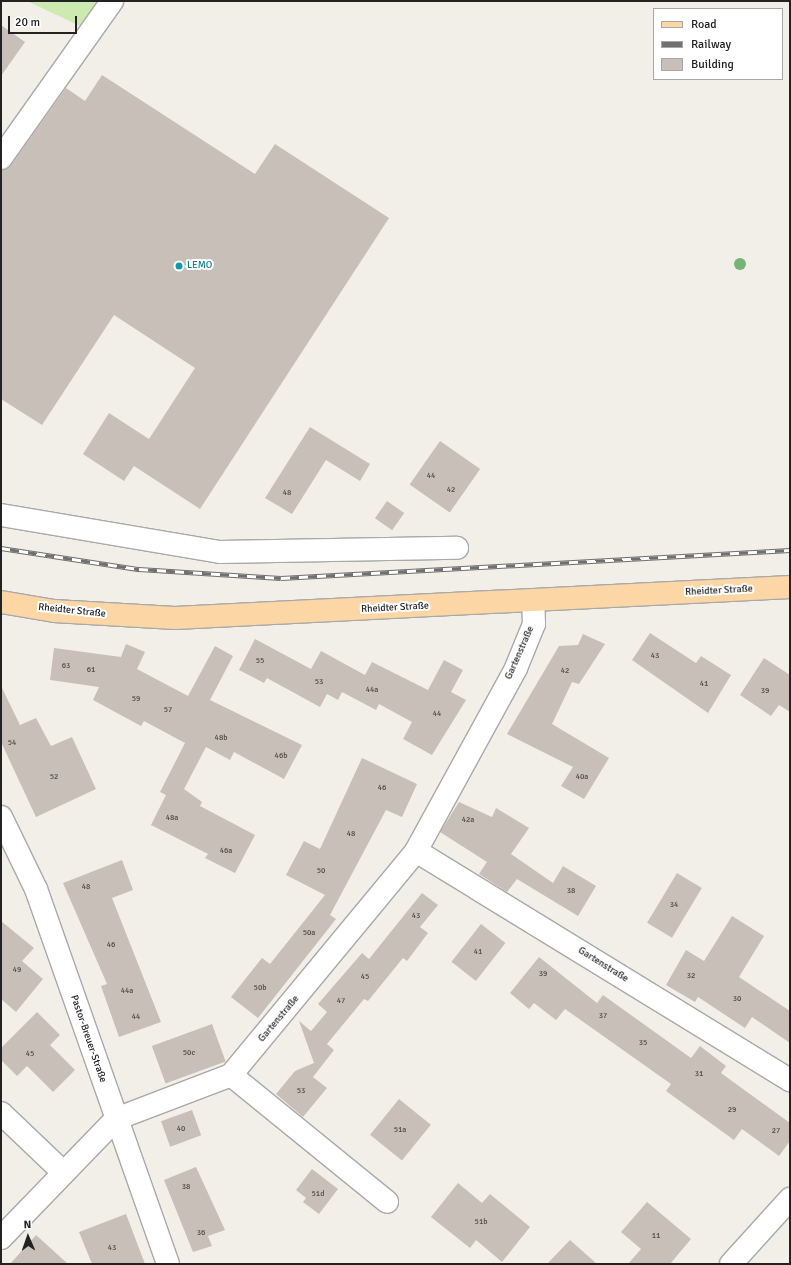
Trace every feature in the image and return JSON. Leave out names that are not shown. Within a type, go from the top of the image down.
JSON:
[{"type":"main road","name":"Rheidter Straße","points":[[1,602],[54,611],[174,618],[790,587]]},
{"type":"street","points":[[1,158],[112,1]]},
{"type":"street","points":[[1,515],[220,552],[457,548]]},
{"type":"street","name":"Gartenstraße","points":[[1,1238],[62,1172],[116,1119],[231,1075],[416,850],[516,668],[534,624],[533,601]]},
{"type":"street","name":"Pastor-Breuer-Straße","points":[[1,817],[36,889],[168,1264]]},
{"type":"street","name":"Gartenstraße","points":[[416,850],[790,1080]]},
{"type":"street","points":[[231,1075],[387,1202]]},
{"type":"street","points":[[1,1113],[62,1172]]},
{"type":"street","points":[[732,1264],[790,1199]]},
{"type":"green space","points":[[27,1],[100,1],[82,27]]},
{"type":"building","points":[[1,25],[25,42],[1,76]]},
{"type":"building","name":"LEMO","points":[[102,75],[255,174],[275,144],[389,218],[200,509],[134,466],[124,481],[83,454],[109,413],[149,439],[195,368],[114,315],[42,425],[1,399],[1,170],[11,165],[66,88],[85,101]]},
{"type":"building","points":[[310,427],[370,464],[360,481],[326,460],[292,514],[265,498]]},
{"type":"building","points":[[440,441],[480,469],[450,513],[410,484]]},
{"type":"building","points":[[387,501],[404,513],[392,530],[375,518]]},
{"type":"building","points":[[650,633],[696,663],[701,656],[731,675],[708,713],[632,660]]},
{"type":"building","points":[[583,634],[605,644],[579,684],[572,682],[552,724],[609,758],[584,799],[561,786],[573,767],[507,734],[559,646],[578,645]]},
{"type":"building","points":[[255,639],[311,669],[321,651],[365,675],[372,662],[428,690],[444,660],[463,670],[451,692],[466,700],[432,755],[403,739],[412,722],[379,704],[376,710],[342,692],[338,700],[327,694],[320,707],[267,678],[264,683],[239,670]]},
{"type":"building","points":[[126,644],[145,652],[137,669],[188,696],[215,646],[233,656],[210,700],[302,745],[284,779],[234,752],[230,760],[206,747],[184,789],[202,802],[200,806],[255,835],[235,873],[205,858],[208,854],[151,825],[166,795],[160,792],[185,743],[144,721],[141,726],[93,700],[99,687],[50,680],[54,648],[121,657]]},
{"type":"building","points":[[764,658],[790,675],[790,712],[779,705],[771,716],[740,695]]},
{"type":"building","points":[[1,686],[20,725],[36,718],[51,746],[72,737],[96,789],[36,817],[1,742]]},
{"type":"building","points":[[362,758],[417,784],[402,817],[386,810],[330,915],[336,919],[258,1018],[231,997],[262,958],[270,964],[325,895],[286,875],[304,841],[320,849]]},
{"type":"building","points":[[459,802],[492,817],[496,808],[529,828],[511,854],[553,883],[563,866],[596,886],[578,916],[517,879],[507,892],[479,874],[487,862],[440,832]]},
{"type":"building","points":[[122,860],[133,890],[112,898],[161,1022],[119,1037],[101,986],[107,984],[63,883]]},
{"type":"building","points":[[677,873],[702,888],[672,938],[647,923]]},
{"type":"building","points":[[422,893],[438,905],[420,927],[428,933],[407,961],[403,958],[368,1001],[364,999],[327,1044],[334,1050],[313,1077],[327,1088],[303,1117],[276,1094],[295,1071],[314,1063],[299,1021],[311,1031],[327,1012],[318,1004],[362,953],[369,959]]},
{"type":"building","points":[[732,916],[764,936],[739,977],[790,1011],[790,1043],[752,1017],[745,1028],[698,997],[695,1002],[666,985],[686,950],[704,961]]},
{"type":"building","points":[[1,921],[34,948],[22,961],[43,979],[16,1012],[1,999]]},
{"type":"building","points":[[481,924],[505,943],[476,981],[451,962]]},
{"type":"building","points":[[539,957],[597,1003],[603,995],[691,1058],[700,1046],[726,1066],[721,1073],[790,1123],[790,1141],[779,1156],[742,1129],[734,1140],[666,1091],[671,1084],[565,1009],[556,1020],[534,1003],[529,1009],[510,993]]},
{"type":"building","points":[[37,1012],[60,1035],[50,1045],[75,1070],[53,1092],[27,1066],[17,1076],[1,1060],[1,1048]]},
{"type":"building","points":[[212,1024],[226,1062],[166,1083],[152,1046]]},
{"type":"building","points":[[399,1099],[431,1125],[402,1161],[370,1135]]},
{"type":"building","points":[[192,1110],[201,1135],[170,1147],[161,1121]]},
{"type":"building","points":[[196,1167],[225,1230],[208,1236],[212,1246],[193,1252],[164,1180]]},
{"type":"building","points":[[312,1169],[338,1189],[319,1214],[303,1202],[306,1198],[296,1190]]},
{"type":"building","points":[[458,1183],[482,1203],[490,1194],[530,1227],[502,1262],[476,1240],[470,1248],[431,1217]]},
{"type":"building","points":[[647,1202],[691,1239],[670,1264],[628,1264],[641,1249],[621,1232]]},
{"type":"building","points":[[126,1214],[145,1264],[92,1264],[79,1232]]},
{"type":"building","points":[[36,1235],[68,1264],[10,1264]]},
{"type":"building","points":[[570,1240],[597,1264],[547,1264]]},
{"type":"railway","points":[[1,548],[139,569],[281,578],[790,550]]},
{"type":"place","name":"LEMO","points":[[179,266]]}]
